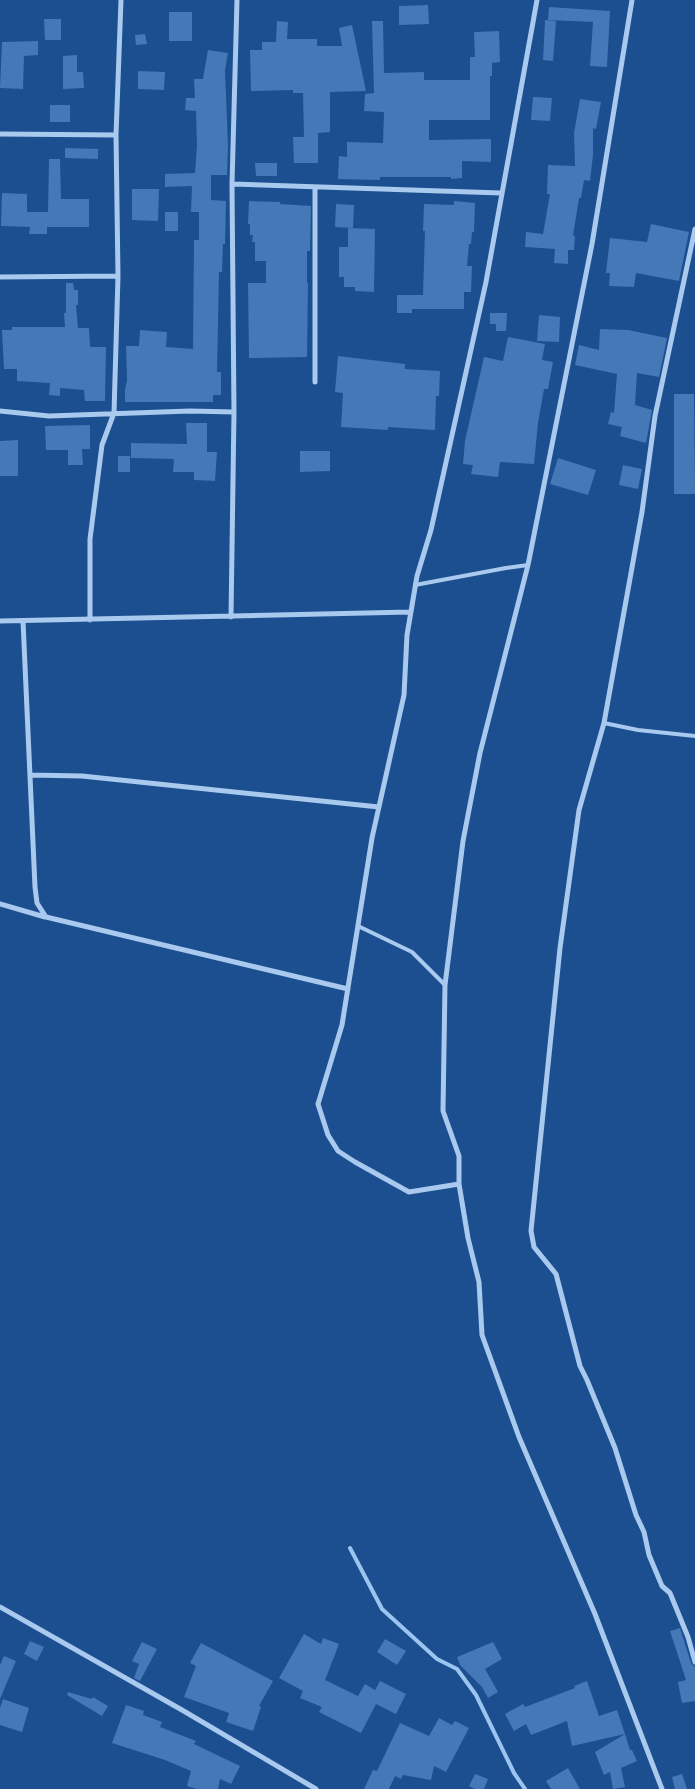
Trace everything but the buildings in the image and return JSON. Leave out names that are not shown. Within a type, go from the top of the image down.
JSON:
[{"type":"street","points":[[90,620],[90,539],[102,445],[114,412],[118,276],[116,135],[121,0]]},
{"type":"street","points":[[230,617],[234,412],[232,184],[237,0]]},
{"type":"street","points":[[459,1184],[409,1192],[338,1151],[328,1135],[318,1104],[342,1025],[379,807],[404,695],[407,635],[415,585],[431,530],[486,282],[537,0]]},
{"type":"street","points":[[632,0],[592,244],[528,566],[470,798],[445,985],[443,1111],[459,1156],[459,1184],[468,1238],[479,1282],[482,1335],[519,1437],[595,1614],[662,1789]]},
{"type":"street","points":[[0,134],[116,135]]},
{"type":"street","points":[[232,184],[501,193]]},
{"type":"street","points":[[315,187],[315,382]]},
{"type":"street","points":[[695,229],[656,416],[642,512],[604,723],[579,810],[560,948],[531,1231],[534,1246],[556,1274],[580,1366],[615,1448],[636,1515],[644,1532],[649,1555],[662,1586],[670,1593],[688,1637],[695,1662]]},
{"type":"street","points":[[0,277],[118,276]]},
{"type":"street","points":[[0,411],[49,416],[114,412],[234,412]]},
{"type":"street","points":[[0,621],[410,612]]},
{"type":"street","points":[[23,621],[37,903],[46,917]]},
{"type":"street","points":[[30,775],[82,776],[379,807]]},
{"type":"street","points":[[0,904],[46,917],[348,989]]},
{"type":"street","points":[[0,1607],[182,1710],[316,1789]]},
{"type":"lane","points":[[415,585],[506,568],[528,566]]},
{"type":"lane","points":[[604,723],[630,729],[695,736]]},
{"type":"lane","points":[[358,926],[412,952],[445,985]]},
{"type":"waterway","points":[[350,1548],[382,1609],[437,1659],[457,1669],[476,1695],[514,1773],[525,1789]]}]
